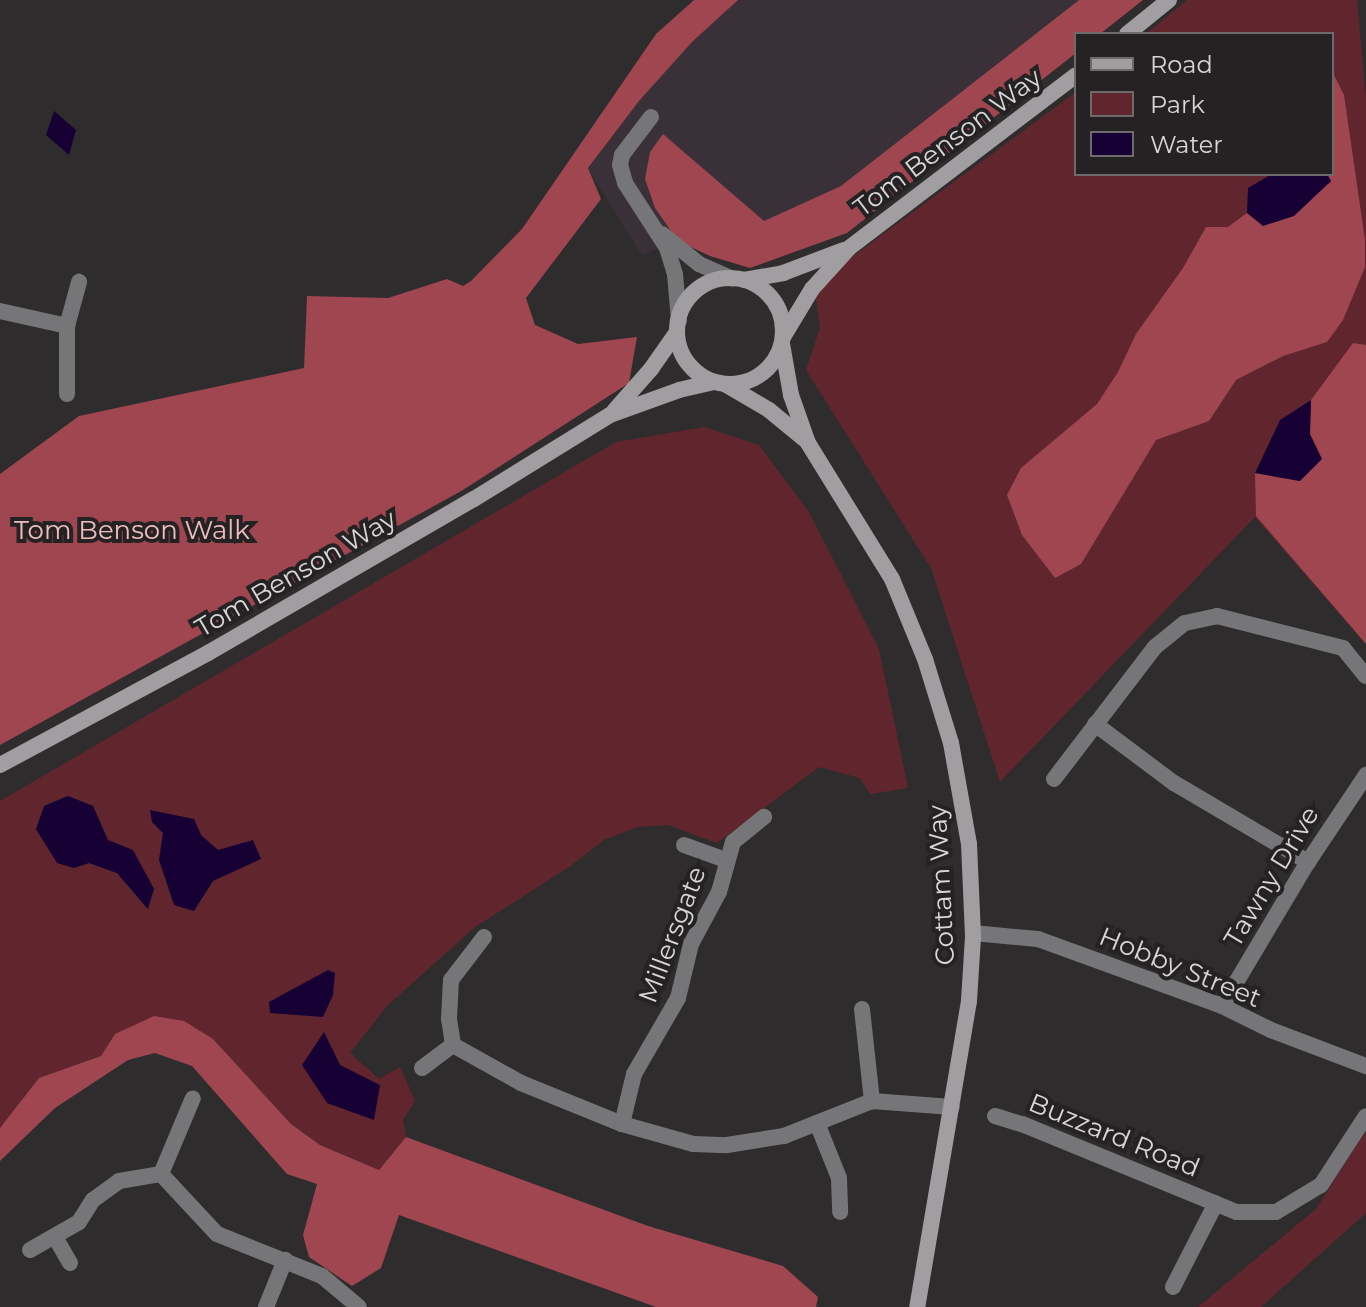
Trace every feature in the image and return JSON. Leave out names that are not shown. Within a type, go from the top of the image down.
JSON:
[{"type":"main road","points":[[1129,32],[1169,0]]},
{"type":"main road","name":"Tom Benson Way","points":[[782,341],[812,289],[849,248],[1074,77]]},
{"type":"main road","name":"Tom Benson Way","points":[[737,279],[783,273],[849,248]]},
{"type":"main road","points":[[737,279],[756,285],[777,308],[782,341],[776,358],[754,379],[719,383],[688,362],[678,326],[692,295],[718,280],[737,279]]},
{"type":"main road","name":"Tom Benson Way","points":[[610,415],[651,369],[678,326]]},
{"type":"main road","name":"Cottam Way","points":[[782,341],[791,395],[808,443],[892,579],[938,697],[967,831],[973,933],[969,1001],[917,1307]]},
{"type":"main road","name":"Tom Benson Way","points":[[0,765],[195,660],[486,492],[610,415],[679,390],[719,383]]},
{"type":"main road","name":"Cottam Way","points":[[719,383],[769,410],[808,443]]},
{"type":"street","points":[[651,117],[622,155],[620,165],[625,183],[661,233],[699,264],[737,279]]},
{"type":"street","points":[[661,233],[675,274],[678,326]]},
{"type":"street","points":[[67,394],[67,326],[79,282]]},
{"type":"street","points":[[0,311],[67,326]]},
{"type":"street","points":[[1054,779],[1155,647],[1185,623],[1217,616],[1343,648],[1366,676]]},
{"type":"street","points":[[1095,724],[1174,783],[1308,862]]},
{"type":"street","name":"Tawny Drive","points":[[1222,1006],[1308,862],[1366,775]]},
{"type":"street","name":"Millersgate","points":[[622,1124],[634,1074],[678,998],[691,944],[715,901],[733,842],[764,817]]},
{"type":"street","points":[[684,845],[726,860]]},
{"type":"street","name":"Hobby Street","points":[[973,933],[1038,939],[1222,1006],[1271,1030],[1366,1066]]},
{"type":"street","points":[[453,1045],[449,1019],[451,980],[484,937]]},
{"type":"street","points":[[862,1009],[872,1101]]},
{"type":"street","points":[[453,1045],[521,1083],[622,1124],[693,1144],[727,1145],[784,1136],[872,1101],[952,1107]]},
{"type":"street","points":[[422,1068],[453,1045]]},
{"type":"street","points":[[161,1174],[193,1098]]},
{"type":"street","name":"Buzzard Road","points":[[995,1116],[1022,1124],[1237,1212],[1276,1212],[1321,1185],[1366,1116]]},
{"type":"street","points":[[817,1123],[839,1178],[840,1212]]},
{"type":"street","points":[[30,1250],[79,1222],[93,1200],[119,1181],[161,1174]]},
{"type":"street","points":[[161,1174],[217,1234],[322,1276],[359,1307]]},
{"type":"street","name":"Buzzard Road","points":[[1173,1287],[1216,1203]]},
{"type":"street","points":[[55,1237],[70,1263]]},
{"type":"street","points":[[266,1307],[285,1260]]},
{"type":"shaded area","points":[[738,0],[1079,0],[841,186],[751,227],[678,241],[642,255],[588,169],[639,101],[692,42]]},
{"type":"green space","name":"Tom Benson Walk","points":[[694,0],[738,0],[692,42],[639,101],[588,168],[601,199],[526,298],[535,325],[578,344],[637,337],[629,383],[463,490],[0,745],[0,474],[79,416],[304,368],[307,296],[388,298],[447,279],[463,286],[471,281],[522,229],[656,34]]},
{"type":"green space","points":[[1079,0],[1143,0],[1103,32],[1074,32],[1074,55],[847,233],[750,268],[710,256],[678,241],[655,208],[645,179],[650,152],[663,134],[764,221],[841,186]]},
{"type":"green space","points":[[1187,0],[1357,0],[1366,99],[1366,644],[1255,517],[1000,782],[931,568],[806,370],[820,328],[814,285],[1074,93],[1074,176],[1334,176],[1334,32],[1148,32]]},
{"type":"green space","points":[[1334,75],[1344,95],[1365,240],[1365,267],[1343,320],[1327,342],[1283,356],[1236,380],[1209,421],[1156,440],[1081,564],[1055,578],[1022,535],[1007,495],[1021,468],[1097,404],[1118,372],[1136,334],[1183,268],[1206,227],[1228,227],[1247,213],[1264,225],[1331,182],[1328,176],[1334,176]]},
{"type":"green space","points":[[1353,343],[1366,345],[1366,644],[1256,516],[1255,473],[1300,481],[1310,434],[1311,400]]},
{"type":"green space","points":[[704,427],[759,445],[809,512],[879,649],[908,788],[870,794],[860,778],[819,767],[717,843],[668,825],[637,827],[604,840],[569,867],[475,927],[387,1006],[350,1053],[379,1079],[400,1067],[415,1101],[403,1120],[406,1137],[379,1170],[320,1145],[291,1124],[213,1039],[115,1034],[101,1056],[39,1078],[0,1128],[0,801],[616,442]],"holes":[[[67,796],[93,806],[108,840],[147,909],[117,873],[89,863],[74,868],[44,806]],[[194,819],[201,835],[218,850],[213,881],[193,911],[159,860],[163,833],[152,822]],[[324,1033],[340,1065],[303,1065]]]},
{"type":"green space","points":[[154,1016],[184,1021],[213,1039],[291,1124],[320,1145],[379,1170],[406,1137],[648,1226],[783,1266],[818,1297],[816,1307],[656,1307],[399,1215],[381,1268],[352,1286],[309,1257],[303,1235],[317,1184],[287,1174],[192,1066],[155,1053],[128,1060],[55,1108],[0,1161],[0,1128],[39,1078],[101,1056],[115,1034]]},
{"type":"green space","points":[[1366,1131],[1366,1213],[1261,1307],[1198,1307],[1316,1209]]},
{"type":"water","points":[[54,111],[76,130],[69,155],[46,135]]},
{"type":"water","points":[[1269,176],[1328,176],[1331,181],[1294,216],[1263,226],[1247,213],[1248,188]]},
{"type":"water","points":[[1311,400],[1310,434],[1322,459],[1300,481],[1255,473],[1280,420]]},
{"type":"water","points":[[68,796],[93,806],[108,840],[133,850],[154,889],[148,909],[117,873],[89,863],[74,868],[57,863],[36,829],[44,806]]},
{"type":"water","points":[[150,810],[194,819],[201,835],[218,850],[253,840],[261,859],[213,881],[194,911],[174,905],[159,860],[163,833],[152,822]]},
{"type":"water","points":[[328,970],[335,973],[333,995],[323,1017],[270,1013],[269,1002]]},
{"type":"water","points":[[324,1032],[340,1065],[380,1085],[374,1120],[327,1103],[302,1065]]}]
